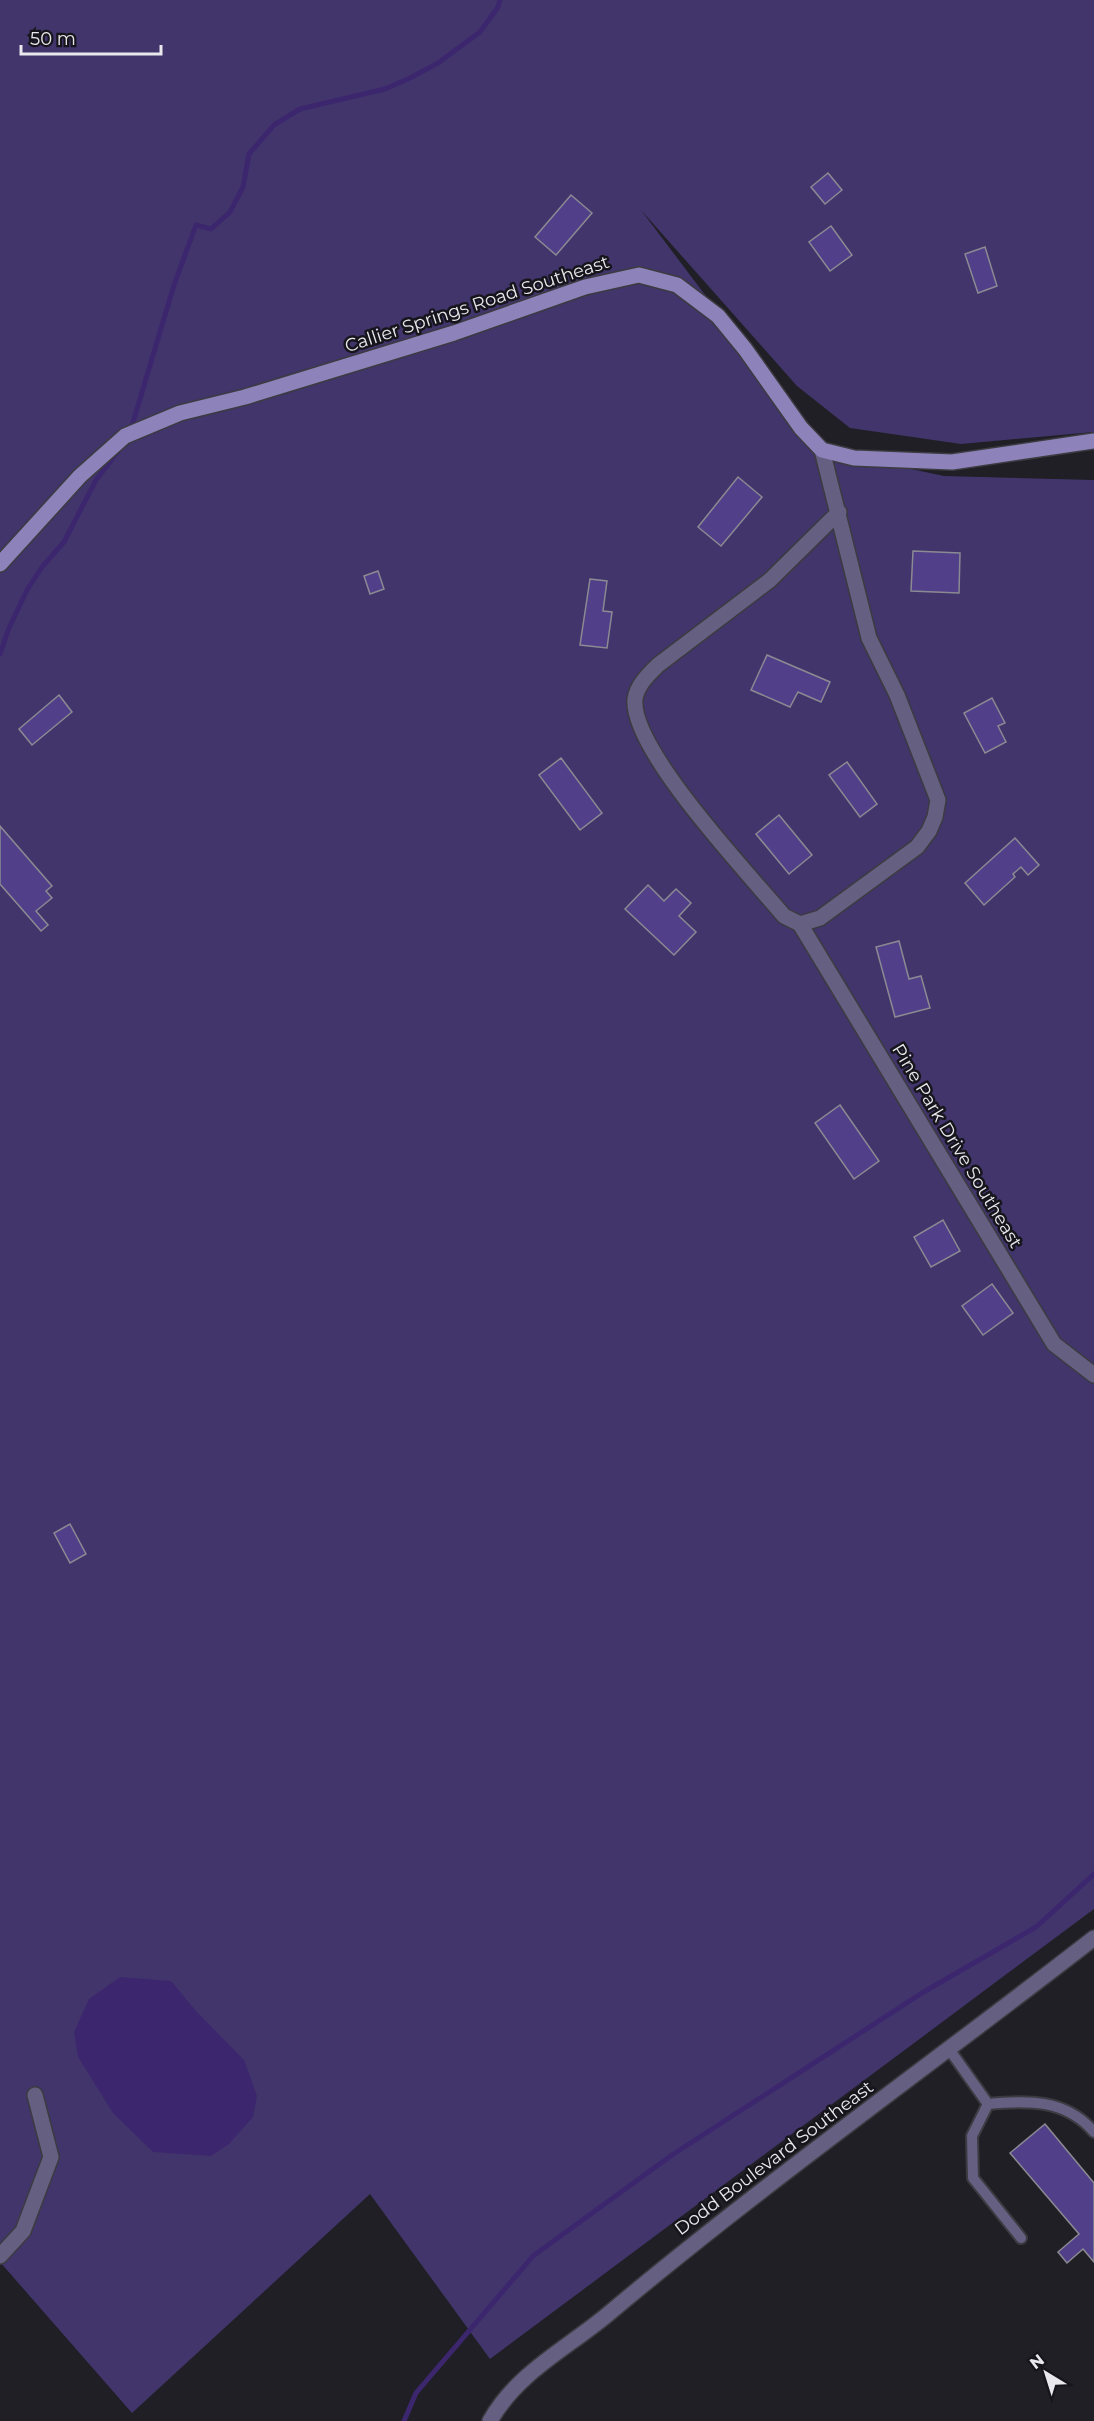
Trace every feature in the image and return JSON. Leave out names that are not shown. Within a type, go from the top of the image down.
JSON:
[{"type":"street","name":"Callier Springs Road Southeast","points":[[0,564],[80,476],[125,436],[180,413],[245,397],[454,333],[585,287],[639,275],[676,285],[718,316],[745,349],[801,428],[822,450]]},
{"type":"street","points":[[800,924],[820,918],[917,847],[929,831],[935,817],[938,800],[897,695],[869,638],[822,450],[854,458],[952,462],[1094,441]]},
{"type":"street","name":"Pine Park Drive Southeast","points":[[839,512],[770,580],[657,665],[642,682],[635,698],[636,716],[650,748],[670,779],[784,916],[800,924],[1054,1344],[1094,1375]]},
{"type":"street","name":"Dodd Boulevard Southeast","points":[[490,2421],[497,2408],[541,2363],[596,2324],[692,2243],[1094,1938]]},
{"type":"street","points":[[0,2256],[23,2230],[51,2157],[35,2095]]},
{"type":"lane","points":[[949,2049],[988,2104]]},
{"type":"lane","points":[[988,2104],[1044,2102],[1084,2120],[1094,2132]]},
{"type":"lane","points":[[988,2104],[972,2136],[973,2178],[1021,2238]]},
{"type":"shaded area","points":[[0,0],[1094,0],[1094,432],[961,444],[850,428],[797,386],[641,210],[822,450],[944,476],[1094,480],[1094,1909],[490,2359],[370,2194],[132,2413],[0,2262]]},
{"type":"shaded area","points":[[120,1977],[171,1981],[196,2011],[244,2060],[257,2096],[253,2117],[229,2144],[211,2156],[153,2152],[113,2113],[78,2057],[74,2032],[89,1999]]},
{"type":"building","points":[[828,173],[842,190],[825,204],[811,187]]},
{"type":"building","points":[[571,195],[592,213],[556,255],[535,237]]},
{"type":"building","points":[[831,226],[852,255],[830,271],[809,242]]},
{"type":"building","points":[[985,247],[997,286],[978,293],[965,254]]},
{"type":"building","points":[[738,477],[762,497],[721,546],[698,527]]},
{"type":"building","points":[[913,551],[960,553],[959,593],[911,591]]},
{"type":"building","points":[[378,571],[384,589],[370,594],[364,576]]},
{"type":"building","points":[[590,579],[607,581],[603,611],[612,612],[607,648],[580,645]]},
{"type":"building","points":[[767,655],[830,682],[821,702],[798,692],[790,707],[751,690]]},
{"type":"building","points":[[59,695],[72,712],[32,745],[19,729]]},
{"type":"building","points":[[992,698],[1005,723],[998,726],[1006,742],[985,753],[964,713]]},
{"type":"building","points":[[561,758],[602,813],[580,830],[539,775]]},
{"type":"building","points":[[847,762],[877,804],[860,817],[829,775]]},
{"type":"building","points":[[779,815],[812,855],[789,874],[756,834]]},
{"type":"building","points":[[0,826],[52,886],[46,891],[52,898],[36,911],[48,925],[41,931],[0,884]]},
{"type":"building","points":[[1015,838],[1039,865],[1028,875],[1021,867],[1013,874],[1015,877],[984,905],[965,883]]},
{"type":"building","points":[[648,885],[664,901],[676,889],[691,903],[679,916],[696,932],[674,955],[625,909]]},
{"type":"building","points":[[899,941],[909,979],[921,976],[930,1008],[895,1017],[876,947]]},
{"type":"building","points":[[840,1105],[879,1161],[854,1179],[815,1123]]},
{"type":"building","points":[[943,1220],[960,1251],[931,1267],[914,1237]]},
{"type":"building","points":[[992,1284],[1013,1313],[983,1335],[962,1306]]},
{"type":"building","points":[[70,1524],[86,1554],[70,1563],[54,1533]]},
{"type":"building","points":[[1045,2124],[1094,2183],[1094,2262],[1083,2249],[1067,2263],[1058,2252],[1079,2234],[1010,2153]]},
{"type":"waterway","points":[[131,429],[174,285],[196,225],[211,229],[230,212],[243,187],[249,154],[274,125],[300,109],[385,89],[438,63],[480,32],[498,7],[500,0]]},
{"type":"waterway","points":[[0,654],[9,628],[27,590],[42,567],[64,542],[96,480],[119,450]]},
{"type":"waterway","points":[[404,2421],[416,2393],[533,2256],[672,2155],[922,1993],[1036,1927],[1094,1874]]}]
